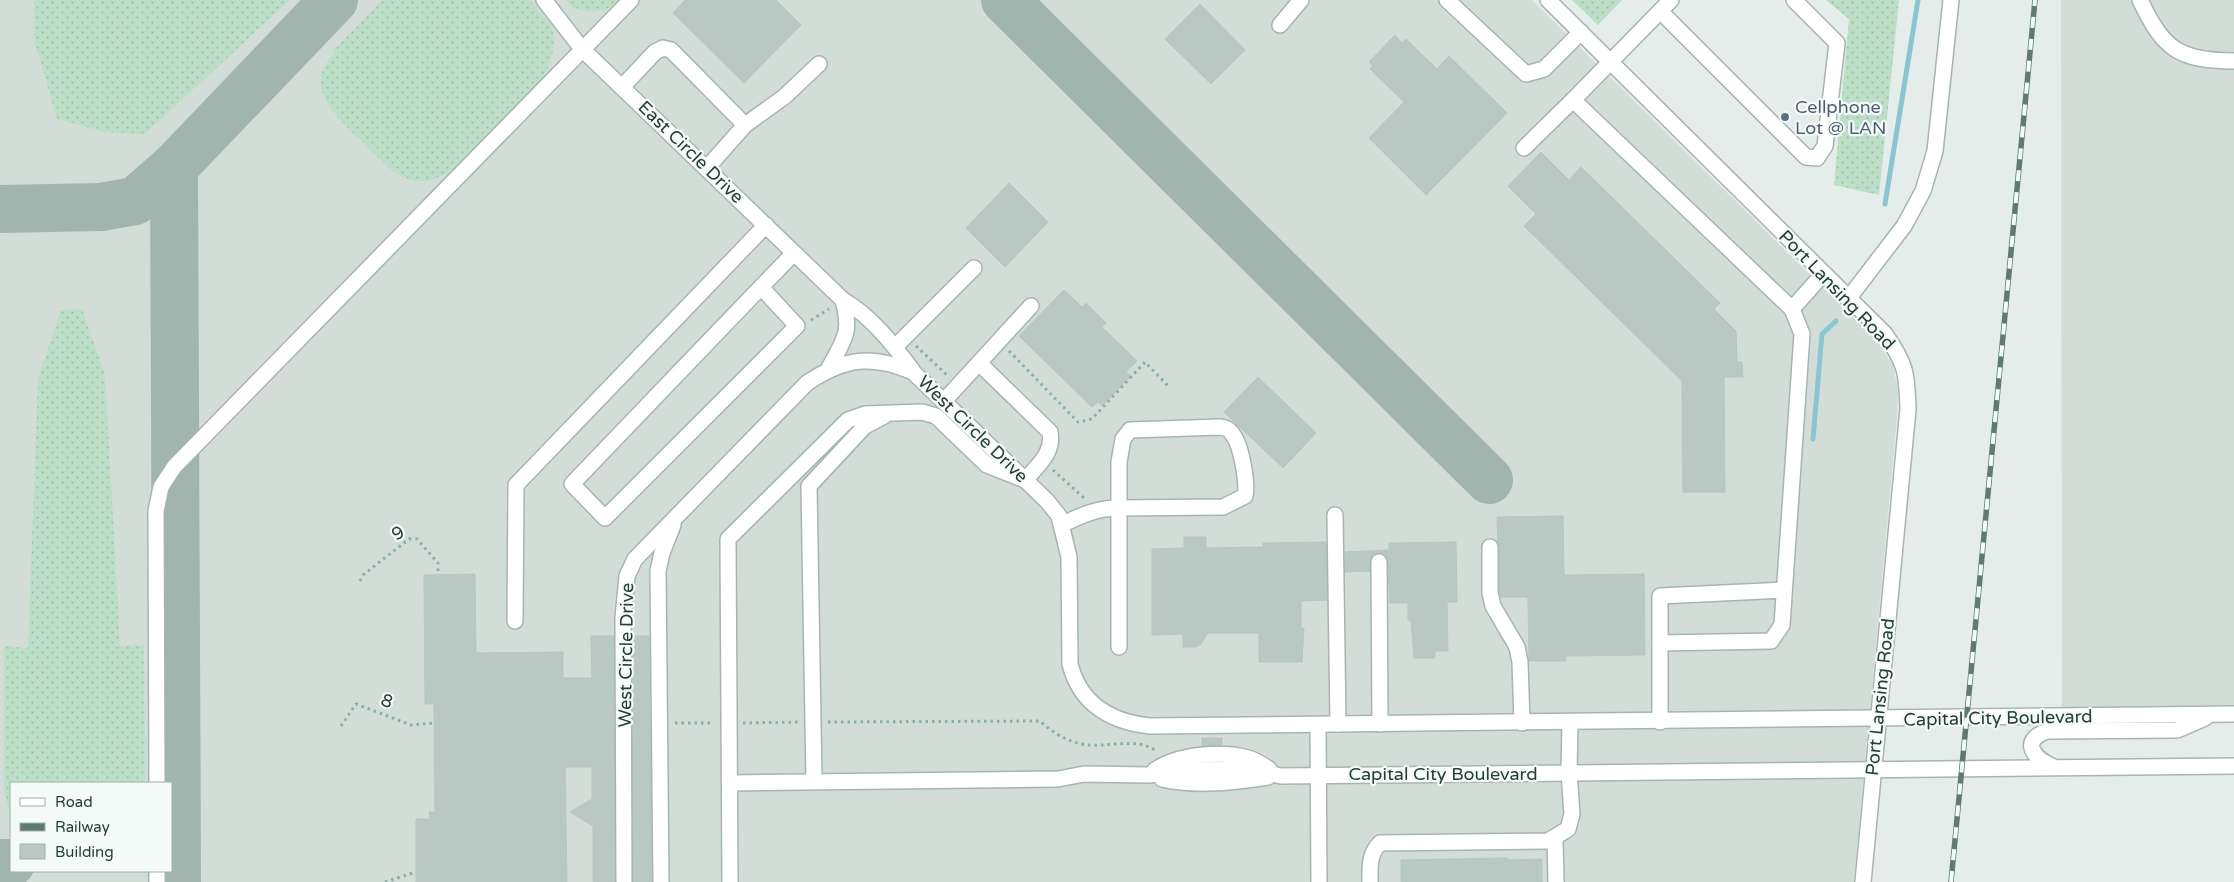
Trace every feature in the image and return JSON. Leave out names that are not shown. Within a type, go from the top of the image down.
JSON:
[{"type":"street","name":"East Circle Drive","points":[[544,0],[582,49],[842,300],[858,309],[895,347],[913,372]]},
{"type":"street","points":[[157,782],[156,511],[161,486],[174,466],[631,0]]},
{"type":"street","points":[[1280,25],[1301,0]]},
{"type":"street","points":[[1447,0],[1526,74],[1544,69],[1581,32]]},
{"type":"street","name":"Port Lansing Road","points":[[1548,0],[1885,334],[1901,357],[1907,376],[1908,408],[1863,882]]},
{"type":"street","points":[[1524,148],[1611,63],[1670,0]]},
{"type":"street","points":[[1660,11],[1806,158],[1817,158],[1825,146],[1837,43],[1794,0]]},
{"type":"street","points":[[1848,299],[1904,226],[1923,191],[1935,151],[1951,0]]},
{"type":"street","points":[[2140,0],[2154,29],[2170,47],[2190,56],[2215,61],[2234,61]]},
{"type":"street","points":[[622,86],[655,52],[663,48],[671,50],[745,125]]},
{"type":"street","points":[[707,168],[745,125],[784,97],[819,64]]},
{"type":"street","points":[[1573,100],[1792,310],[1802,334],[1782,625],[1771,641],[1660,643]]},
{"type":"street","points":[[515,621],[516,485],[766,225]]},
{"type":"street","points":[[761,287],[797,326],[605,518],[572,484],[794,252]]},
{"type":"street","points":[[895,347],[974,268]]},
{"type":"street","points":[[1792,310],[1823,274]]},
{"type":"street","points":[[829,368],[845,337],[848,321],[842,300]]},
{"type":"street","points":[[944,401],[983,367],[1032,306]]},
{"type":"street","name":"West Circle Drive","points":[[624,882],[623,618],[627,576],[635,559],[807,383],[829,368],[850,362],[875,361],[896,365],[913,372],[1025,480],[1059,516],[1069,557],[1070,664],[1074,679],[1096,708],[1111,717],[1131,724],[1150,726],[1318,725]]},
{"type":"street","points":[[730,882],[728,539],[848,420],[865,414],[922,412],[936,416],[987,466],[1025,480],[1049,452],[1052,443],[1050,432],[983,367]]},
{"type":"street","points":[[814,781],[809,486],[866,426],[889,414]]},
{"type":"street","points":[[1061,525],[1090,511],[1118,508],[1223,507],[1246,496],[1248,485],[1234,436],[1228,429],[1220,427],[1130,430],[1122,439],[1118,508],[1119,647]]},
{"type":"street","points":[[1335,516],[1338,724]]},
{"type":"street","points":[[661,882],[658,570],[662,553],[676,519]]},
{"type":"street","points":[[1490,547],[1490,593],[1493,606],[1517,647],[1522,723]]},
{"type":"street","points":[[1379,562],[1380,724]]},
{"type":"street","points":[[1660,722],[1660,596],[1784,590]]},
{"type":"street","name":"Capital City Boulevard","points":[[2056,768],[2036,758],[2032,750],[2032,741],[2036,735],[2047,731],[2177,730],[2216,714]]},
{"type":"street","name":"Capital City Boulevard","points":[[1318,725],[2234,714]]},
{"type":"street","points":[[1370,882],[1371,857],[1373,850],[1380,843],[1548,840],[1555,838],[1568,828],[1572,814],[1569,773],[1570,722]]},
{"type":"street","points":[[1318,725],[1319,882]]},
{"type":"street","name":"Capital City Boulevard","points":[[730,783],[1058,778],[1084,774],[1148,775],[1193,770],[1248,769],[1281,776],[1317,774],[2234,766]]},
{"type":"street","points":[[1555,838],[1556,882]]},
{"type":"path","points":[[983,367],[1008,350],[1078,422],[1092,419],[1145,362],[1170,388]]},
{"type":"path","name":"9","points":[[360,581],[363,576],[409,539],[417,539],[438,563],[438,575]]},
{"type":"path","name":"8","points":[[341,726],[356,704],[411,725],[435,723]]},
{"type":"path","points":[[660,723],[1040,721],[1052,732],[1071,741],[1087,745],[1136,744],[1151,747],[1160,755]]},
{"type":"path","points":[[385,882],[416,872]]},
{"type":"shaded area","points":[[0,0],[1532,0],[1877,341],[1893,366],[1898,390],[1897,417],[1854,882],[0,882]]},
{"type":"shaded area","points":[[2061,0],[2234,0],[2234,721],[2062,717]]},
{"type":"green space","points":[[34,0],[290,0],[145,134],[105,132],[57,119],[34,40]]},
{"type":"green space","points":[[382,0],[530,0],[551,26],[554,36],[553,51],[543,78],[456,166],[441,176],[429,180],[411,180],[392,170],[336,115],[322,92],[321,79],[324,67],[334,54],[333,51]]},
{"type":"green space","points":[[565,0],[619,0],[607,9],[592,12],[577,9]]},
{"type":"green space","points":[[1572,0],[1622,0],[1598,25]]},
{"type":"green space","points":[[1826,0],[1899,0],[1879,195],[1834,185],[1849,19]]},
{"type":"green space","points":[[82,309],[105,375],[120,646],[144,645],[145,782],[10,782],[10,813],[4,792],[4,646],[28,648],[38,378],[61,310]]},
{"type":"building","points":[[685,0],[776,0],[801,25],[744,83],[673,13]]},
{"type":"building","points":[[1200,4],[1245,50],[1211,84],[1165,39]]},
{"type":"building","points":[[1395,35],[1402,43],[1406,39],[1437,69],[1449,56],[1507,113],[1426,195],[1369,138],[1404,102],[1370,69],[1373,66],[1369,62]]},
{"type":"building","points":[[1541,152],[1569,180],[1581,167],[1720,303],[1714,309],[1736,331],[1737,362],[1742,362],[1743,377],[1724,377],[1725,492],[1683,492],[1682,381],[1524,226],[1536,214],[1508,186]]},
{"type":"building","points":[[1009,183],[1048,222],[1005,267],[966,228]]},
{"type":"building","points":[[1064,290],[1082,307],[1086,303],[1106,323],[1102,327],[1137,361],[1126,372],[1131,376],[1102,406],[1098,402],[1092,407],[1019,336]]},
{"type":"building","points":[[1258,377],[1316,433],[1283,468],[1224,412]]},
{"type":"building","points":[[1563,516],[1564,575],[1644,574],[1645,655],[1566,656],[1566,661],[1529,661],[1528,597],[1501,597],[1499,592],[1497,517]]},
{"type":"building","points":[[1184,537],[1206,537],[1206,548],[1263,547],[1263,543],[1326,542],[1327,600],[1301,601],[1301,628],[1304,628],[1302,662],[1259,662],[1259,633],[1208,633],[1201,644],[1196,647],[1183,647],[1183,634],[1152,635],[1152,549],[1184,548]]},
{"type":"building","points":[[1456,542],[1457,602],[1447,602],[1448,651],[1435,651],[1435,658],[1414,658],[1411,621],[1408,620],[1408,603],[1390,603],[1387,557],[1379,553],[1374,554],[1370,562],[1370,571],[1345,572],[1345,552],[1389,550],[1389,543]]},
{"type":"building","points":[[475,574],[476,653],[563,652],[563,678],[592,678],[591,636],[614,636],[615,882],[593,882],[593,826],[570,812],[592,799],[592,767],[565,767],[567,882],[416,882],[416,819],[430,819],[429,812],[435,812],[434,704],[425,704],[424,575]]},
{"type":"building","points":[[632,636],[649,636],[652,882],[633,882]]},
{"type":"building","points":[[1202,738],[1222,738],[1222,745],[1202,746]]},
{"type":"building","points":[[1507,858],[1508,860],[1542,859],[1542,882],[1401,882],[1401,860]]},
{"type":"waterway","points":[[1885,204],[1918,0]]},
{"type":"waterway","points":[[1813,439],[1822,334],[1836,321]]},
{"type":"taxiway","points":[[0,209],[101,207],[135,201],[174,167],[334,0]]},
{"type":"taxiway","points":[[1005,0],[1489,480]]},
{"type":"taxiway","points":[[174,167],[177,882]]},
{"type":"taxiway","points":[[0,863],[10,863]]},
{"type":"railway","points":[[1951,882],[2035,0]]},
{"type":"place","name":"Cellphone Lot @ LAN","points":[[1785,117]]}]
